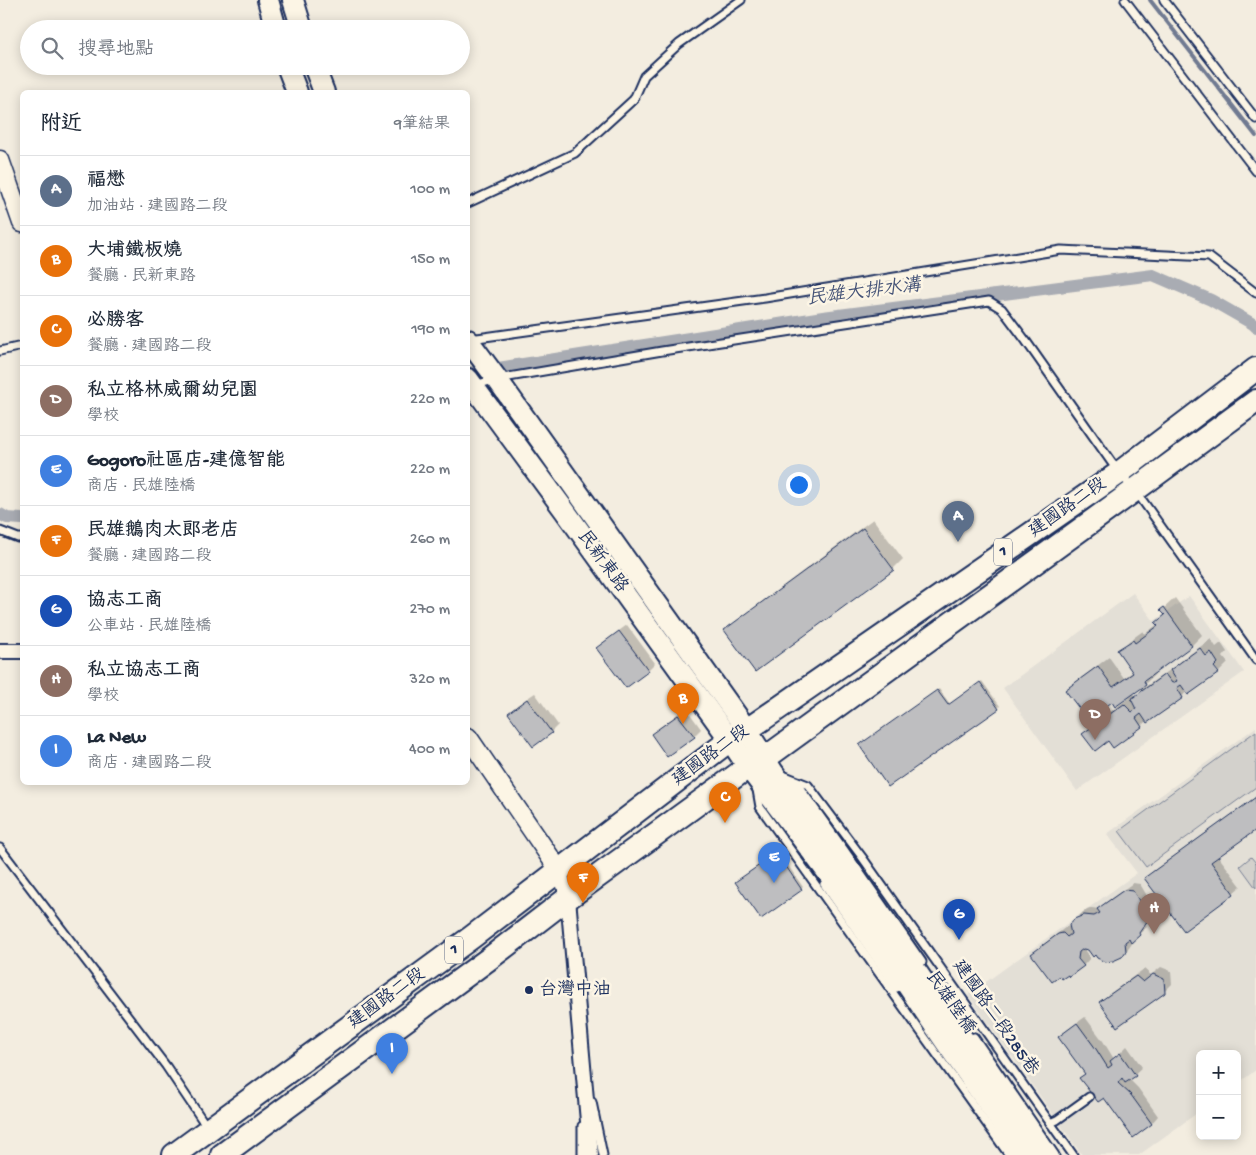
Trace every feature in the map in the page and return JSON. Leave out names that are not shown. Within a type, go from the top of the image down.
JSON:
[{"type":"main road","points":[[268,0],[274,20]]},
{"type":"main road","points":[[293,0],[299,20]]},
{"type":"main road","points":[[290,75],[296,90]]},
{"type":"main road","points":[[317,75],[323,90]]},
{"type":"main road","name":"民新東路","points":[[470,343],[498,379],[738,735]]},
{"type":"main road","name":"建國路二段","points":[[174,1155],[464,943],[738,735],[1119,472],[1256,369]]},
{"type":"main road","name":"民新東路","points":[[470,385],[738,735]]},
{"type":"main road","name":"建國路二段","points":[[222,1155],[482,964],[568,898],[760,769],[1256,401]]},
{"type":"main road","points":[[738,735],[760,769],[830,862]]},
{"type":"main road","name":"民雄陸橋","points":[[830,862],[864,921],[1024,1155]]},
{"type":"main road","name":"民雄陸橋","points":[[830,862],[917,972],[1043,1155]]},
{"type":"street","points":[[0,160],[20,217]]},
{"type":"street","points":[[0,651],[20,651]]},
{"type":"street","points":[[470,740],[559,870],[568,898],[591,1155]]},
{"type":"lane","points":[[470,202],[575,153],[634,98],[644,76],[679,44],[740,0]]},
{"type":"lane","points":[[1125,0],[1256,171]]},
{"type":"lane","points":[[1164,0],[1256,119]]},
{"type":"lane","points":[[470,340],[765,298],[1060,250],[1209,257],[1256,293]]},
{"type":"lane","points":[[470,384],[662,351],[989,301],[1002,310],[1026,340],[1119,472],[1135,490],[1256,660]]},
{"type":"lane","points":[[0,351],[20,346]]},
{"type":"lane","points":[[0,531],[20,538]]},
{"type":"lane","points":[[760,769],[760,807],[1009,1155]]},
{"type":"lane","name":"建國路二段285巷","points":[[760,769],[808,785],[862,857],[1073,1155]]},
{"type":"lane","points":[[0,848],[166,1066],[209,1129]]},
{"type":"lane","name":"民雄陸橋","points":[[830,862],[925,966]]},
{"type":"lane","name":"民雄陸橋","points":[[830,862],[1016,1155]]},
{"type":"lane","name":"民雄陸橋","points":[[970,1032],[1055,1155]]},
{"type":"lane","points":[[581,1043],[582,1155]]},
{"type":"lane","points":[[581,1043],[603,1155]]},
{"type":"lane","points":[[1050,1123],[1089,1097]]},
{"type":"shaded area","points":[[1133,593],[1154,621],[1189,596],[1244,672],[1077,791],[1003,688]]},
{"type":"shaded area","points":[[1256,727],[1256,1070],[1241,1081],[1241,1050],[1196,1050],[1196,1114],[1139,1155],[1082,1155],[968,995],[1137,873],[1107,834]]},
{"type":"shaded area","points":[[1256,731],[1256,787],[1146,867],[1119,831]]},
{"type":"shaded area","points":[[1251,857],[1256,863],[1256,888],[1240,866]]},
{"type":"building","points":[[863,528],[894,570],[755,672],[724,630]]},
{"type":"building","points":[[1164,607],[1192,646],[1144,681],[1146,685],[1115,707],[1112,702],[1088,720],[1065,690],[1098,666],[1113,687],[1133,673],[1117,650],[1133,640],[1135,643],[1158,626],[1155,623],[1165,615],[1160,610]]},
{"type":"building","points":[[619,631],[649,671],[626,688],[596,648]]},
{"type":"building","points":[[1200,648],[1206,656],[1211,652],[1218,663],[1214,667],[1219,673],[1188,695],[1181,685],[1177,688],[1183,698],[1147,723],[1141,714],[1136,718],[1142,727],[1113,748],[1108,741],[1095,751],[1082,734],[1124,704],[1132,712],[1136,709],[1131,699],[1165,674],[1172,683],[1177,681],[1170,670]]},
{"type":"building","points":[[980,682],[999,709],[888,787],[859,745],[937,690],[948,705]]},
{"type":"building","points":[[527,699],[552,733],[533,747],[508,713]]},
{"type":"building","points":[[678,715],[695,737],[667,757],[651,734]]},
{"type":"building","points":[[1256,797],[1256,830],[1211,862],[1234,894],[1184,931],[1144,878]]},
{"type":"building","points":[[777,853],[802,890],[761,919],[735,882]]},
{"type":"building","points":[[1124,890],[1133,891],[1143,907],[1140,909],[1148,920],[1139,933],[1140,935],[1131,943],[1129,939],[1125,942],[1126,951],[1122,957],[1113,961],[1105,962],[1095,955],[1093,957],[1088,950],[1083,949],[1079,952],[1078,959],[1084,966],[1069,977],[1068,975],[1062,979],[1060,976],[1052,982],[1031,954],[1058,934],[1063,933],[1067,937],[1071,934],[1069,925],[1074,919],[1084,915],[1094,916],[1100,913],[1097,909]]},
{"type":"building","points":[[1153,974],[1164,979],[1165,993],[1117,1027],[1099,1002],[1136,976],[1143,982]]},
{"type":"building","points":[[1077,1023],[1108,1068],[1112,1065],[1110,1061],[1120,1053],[1136,1076],[1125,1083],[1122,1078],[1118,1083],[1131,1095],[1152,1124],[1133,1138],[1104,1098],[1098,1102],[1079,1078],[1085,1074],[1058,1037]]},
{"type":"waterway","points":[[1150,0],[1256,136]]},
{"type":"waterway","name":"民雄大排水溝","points":[[470,373],[823,317],[1153,275],[1211,300],[1256,327]]},
{"type":"waterway","name":"民雄大排水溝","points":[[0,514],[7,518],[20,519]]},
{"type":"place","name":"福懋","points":[[958,542]]},
{"type":"place","name":"大埔鐵板燒","points":[[683,724]]},
{"type":"place","name":"私立格林威爾幼兒園","points":[[1095,740]]},
{"type":"place","name":"必勝客","points":[[725,823]]},
{"type":"place","name":"Gogoro社區店-建億智能","points":[[774,883]]},
{"type":"place","name":"民雄鵝肉太郎老店","points":[[583,903]]},
{"type":"place","name":"私立協志工商","points":[[1154,934]]},
{"type":"place","name":"協志工商","points":[[959,940]]},
{"type":"place","name":"台灣中油","points":[[529,990]]},
{"type":"place","name":"La New","points":[[392,1074]]}]
